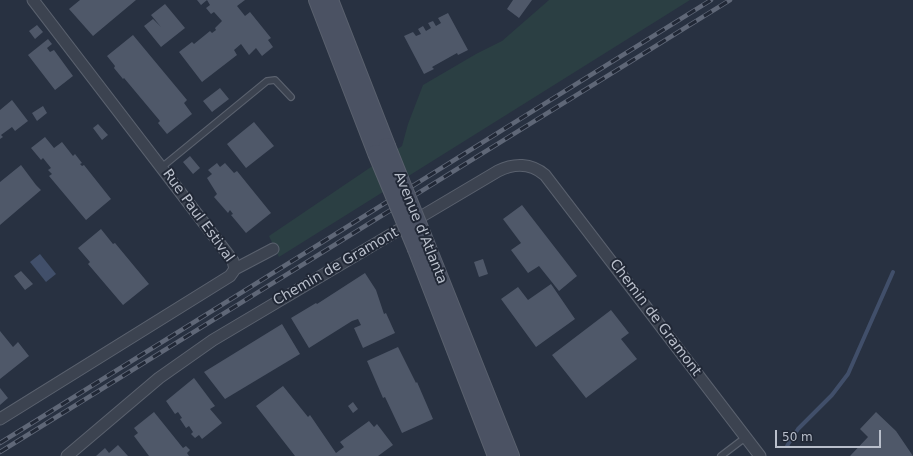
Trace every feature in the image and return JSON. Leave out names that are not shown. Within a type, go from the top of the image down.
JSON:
[{"type":"main road","name":"Avenue d'Atlanta","points":[[317,0],[511,456]]},
{"type":"main road","name":"Avenue d'Atlanta","points":[[330,0],[381,150]]},
{"type":"main road","name":"Avenue d'Atlanta","points":[[421,246],[496,456]]},
{"type":"street","name":"Rue Paul Estival","points":[[0,419],[230,276],[235,269],[233,261],[33,0]]},
{"type":"street","name":"Chemin de Gramont","points":[[67,456],[159,378],[213,340],[498,171],[507,167],[520,165],[534,168],[545,175],[760,456]]},
{"type":"street","points":[[235,269],[274,249]]},
{"type":"lane","points":[[162,167],[267,81],[275,80],[291,97]]},
{"type":"lane","points":[[721,456],[746,437]]},
{"type":"green space","points":[[549,0],[690,0],[279,257],[269,236],[402,146],[408,124],[423,85],[476,54],[502,41]]},
{"type":"water","points":[[40,254],[56,274],[46,282],[30,262]]},
{"type":"building","points":[[80,0],[136,0],[93,36],[69,9]]},
{"type":"building","points":[[197,0],[207,0],[201,5]]},
{"type":"building","points":[[207,0],[245,0],[237,6],[245,16],[250,12],[271,38],[268,40],[273,47],[262,56],[256,48],[249,55],[241,44],[234,50],[237,55],[202,82],[179,52],[192,42],[194,44],[210,31],[212,33],[222,21],[214,12],[211,14],[206,8],[210,5]]},
{"type":"building","points":[[513,0],[532,0],[519,18],[507,9]]},
{"type":"building","points":[[165,4],[185,28],[161,47],[144,26],[153,19],[161,27],[151,15]]},
{"type":"building","points":[[448,13],[468,50],[458,55],[457,53],[432,67],[434,69],[424,74],[404,36],[413,32],[416,36],[421,34],[418,29],[423,26],[426,31],[431,28],[428,23],[433,21],[436,26],[441,23],[438,18]]},
{"type":"building","points":[[37,25],[43,32],[35,39],[29,31]]},
{"type":"building","points":[[133,35],[187,100],[184,103],[192,114],[167,134],[158,123],[160,121],[114,68],[115,66],[107,56]]},
{"type":"building","points":[[48,39],[52,44],[47,48],[50,52],[54,50],[73,76],[55,90],[28,55]]},
{"type":"building","points":[[220,88],[229,99],[212,112],[203,101]]},
{"type":"building","points":[[12,100],[28,121],[15,131],[12,127],[1,135],[3,137],[0,139],[0,110]]},
{"type":"building","points":[[43,106],[47,113],[37,121],[32,113]]},
{"type":"building","points":[[254,122],[274,146],[246,168],[227,144]]},
{"type":"building","points":[[98,124],[108,135],[102,140],[93,128]]},
{"type":"building","points":[[45,137],[54,148],[62,142],[73,156],[75,154],[82,163],[80,164],[82,166],[84,165],[111,199],[86,220],[49,176],[52,174],[48,170],[51,168],[43,158],[41,160],[31,148]]},
{"type":"building","points":[[190,156],[200,168],[193,174],[183,162]]},
{"type":"building","points":[[217,163],[220,167],[225,163],[234,173],[237,171],[271,213],[246,233],[231,215],[233,214],[230,210],[228,213],[214,197],[217,194],[207,178],[212,174],[208,170]]},
{"type":"building","points":[[21,165],[41,190],[0,225],[0,182]]},
{"type":"building","points":[[522,205],[577,276],[559,291],[539,266],[528,273],[511,250],[521,243],[503,219]]},
{"type":"building","points":[[101,229],[113,244],[115,243],[149,284],[123,305],[88,264],[90,262],[78,248]]},
{"type":"building","points":[[483,259],[488,274],[479,277],[474,262]]},
{"type":"building","points":[[21,271],[33,284],[25,290],[14,276]]},
{"type":"building","points":[[365,273],[376,290],[384,314],[386,313],[395,333],[363,348],[354,328],[361,325],[358,319],[352,321],[309,348],[291,318],[316,303],[317,304]]},
{"type":"building","points":[[551,284],[575,319],[536,347],[501,299],[518,287],[528,300]]},
{"type":"building","points":[[611,310],[629,333],[621,339],[637,359],[586,398],[552,355]]},
{"type":"building","points":[[282,324],[300,354],[225,399],[204,372]]},
{"type":"building","points":[[0,331],[13,347],[18,342],[29,356],[0,379]]},
{"type":"building","points":[[398,347],[416,383],[417,382],[433,419],[402,433],[385,397],[383,398],[367,361]]},
{"type":"building","points":[[194,378],[215,406],[210,409],[222,423],[202,439],[199,435],[195,438],[191,434],[193,432],[189,426],[186,428],[180,419],[182,418],[178,412],[175,414],[166,401]]},
{"type":"building","points":[[283,386],[308,417],[310,415],[336,453],[344,447],[340,442],[369,421],[374,427],[377,424],[393,445],[378,456],[295,456],[256,406]]},
{"type":"building","points":[[0,388],[8,398],[0,405]]},
{"type":"building","points":[[353,402],[358,409],[353,413],[348,406]]},
{"type":"building","points":[[154,412],[183,448],[186,446],[190,450],[187,453],[189,456],[149,456],[134,436],[138,433],[134,428]]},
{"type":"building","points":[[876,412],[896,431],[913,456],[850,456],[868,437],[860,429]]},
{"type":"building","points":[[118,445],[128,456],[96,456],[105,448],[109,453]]},
{"type":"waterway","points":[[787,446],[798,429],[832,395],[848,374],[893,272]]},
{"type":"railway","points":[[0,443],[711,0]]},
{"type":"railway","points":[[0,452],[730,0]]}]
